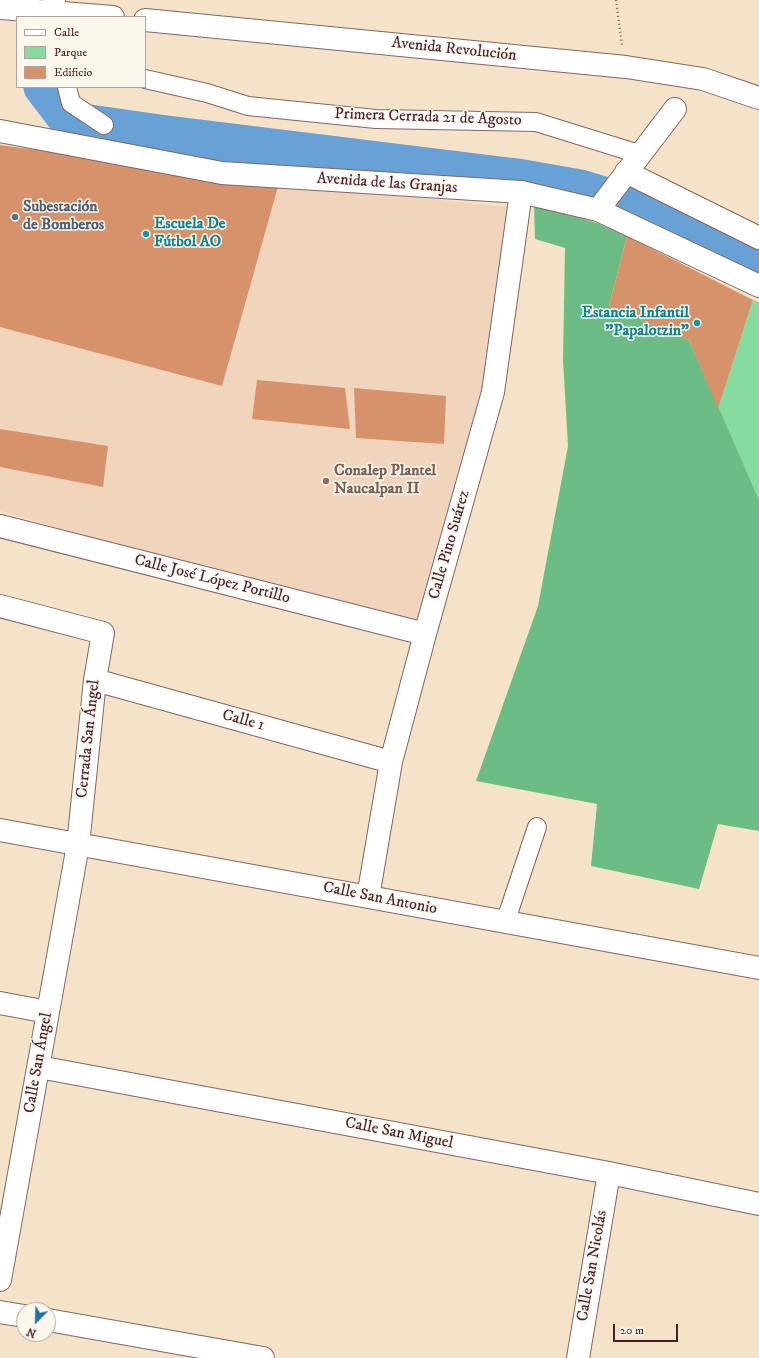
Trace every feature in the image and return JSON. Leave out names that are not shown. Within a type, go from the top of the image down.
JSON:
[{"type":"street","points":[[0,8],[53,9],[106,16]]},
{"type":"street","name":"Avenida Revolución","points":[[146,20],[626,67],[703,79],[759,98]]},
{"type":"street","name":"Primera Cerrada 21 de Agosto","points":[[146,79],[207,93],[248,106],[376,119],[536,122],[639,154]]},
{"type":"street","points":[[67,88],[71,103],[104,125]]},
{"type":"street","points":[[604,202],[639,154],[675,109]]},
{"type":"street","name":"Avenida de las Granjas","points":[[0,132],[222,173],[521,192],[604,202],[759,286]]},
{"type":"street","points":[[626,172],[759,238]]},
{"type":"street","name":"Calle Pino Suárez","points":[[368,897],[391,762],[425,634],[493,392],[521,192]]},
{"type":"street","name":"Calle José López Portillo","points":[[0,526],[425,634]]},
{"type":"street","name":"Cerrada San Ángel","points":[[0,606],[103,633],[95,680],[78,845]]},
{"type":"street","name":"Calle 1","points":[[95,680],[391,762]]},
{"type":"street","points":[[505,923],[537,827]]},
{"type":"street","name":"Calle San Antonio","points":[[0,830],[759,968]]},
{"type":"street","name":"Calle San Ángel","points":[[0,1280],[9,1178],[39,1067],[78,845]]},
{"type":"street","points":[[0,1003],[48,1012]]},
{"type":"street","name":"Calle San Miguel","points":[[39,1067],[609,1173],[759,1204]]},
{"type":"street","name":"Calle San Nicolás","points":[[578,1358],[609,1173]]},
{"type":"street","points":[[0,1312],[16,1315]]},
{"type":"street","points":[[56,1321],[263,1358]]},
{"type":"path","points":[[616,0],[626,67]]},
{"type":"shaded area","name":"Conalep Plantel Naucalpan II","points":[[279,183],[508,207],[480,402],[417,622],[173,561],[0,511],[0,327]]},
{"type":"green space","points":[[534,205],[597,223],[627,236],[609,306],[689,340],[759,500],[759,831],[718,824],[699,889],[591,866],[597,804],[476,781],[538,606],[568,446],[563,360],[565,248],[535,239]]},
{"type":"green space","points":[[753,300],[759,302],[759,500],[718,409]]},
{"type":"building","name":"Escuela De Fútbol AO","points":[[0,145],[279,183],[222,386],[0,327]]},
{"type":"building","name":"Estancia Infantil \"Papalotzin\"","points":[[627,236],[753,300],[718,409],[689,340],[609,306]]},
{"type":"building","points":[[257,380],[345,388],[350,429],[252,419]]},
{"type":"building","points":[[354,388],[446,396],[444,444],[356,438]]},
{"type":"building","points":[[0,429],[108,446],[103,487],[0,467]]},
{"type":"waterway","points":[[44,88],[69,121],[159,134],[517,178],[580,189],[645,209],[714,249],[759,272]]},
{"type":"place","name":"Subestación de Bomberos","points":[[15,217]]},
{"type":"place","name":"Escuela De Fútbol AO","points":[[146,234]]},
{"type":"place","name":"Estancia Infantil \"Papalotzin\"","points":[[697,323]]},
{"type":"place","name":"Conalep Plantel Naucalpan II","points":[[326,481]]}]
